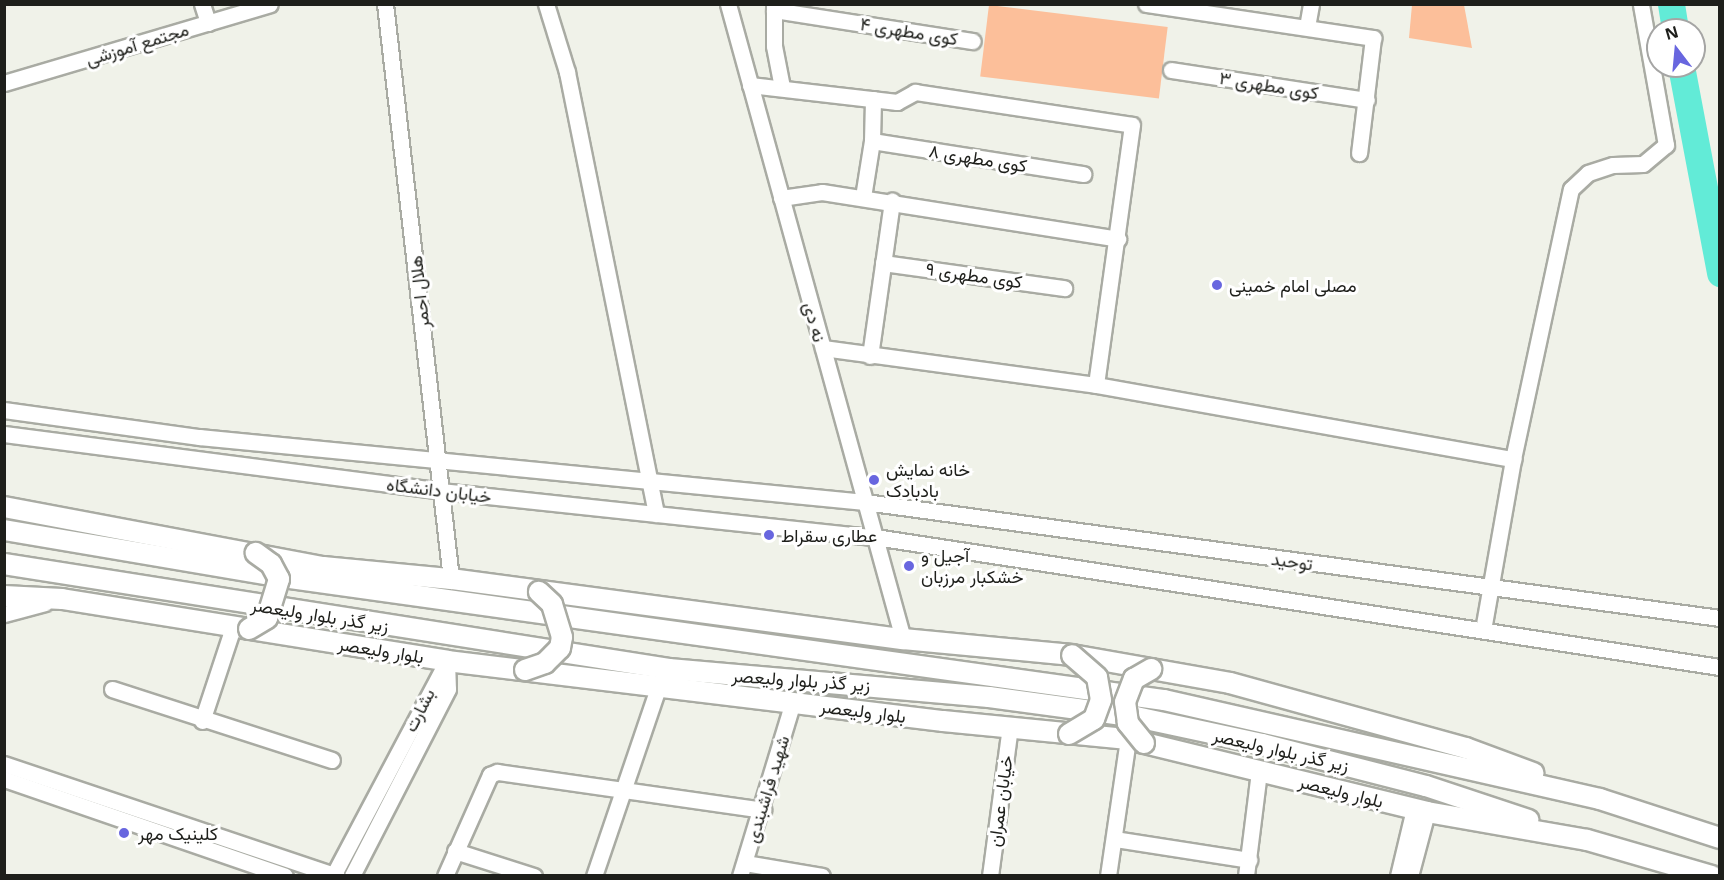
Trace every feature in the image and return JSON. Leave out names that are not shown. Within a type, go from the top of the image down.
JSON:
[{"type":"main road","points":[[4,507],[323,567],[451,579],[903,639],[1072,655],[1230,683],[1456,745],[1600,799],[1719,838]]},
{"type":"main road","name":"زیر گذر بلوار ولیعصر","points":[[4,530],[283,577],[1164,700],[1600,799]]},
{"type":"main road","points":[[241,628],[267,618],[279,579],[271,564],[256,553]]},
{"type":"main road","name":"زیر گذر بلوار ولیعصر","points":[[4,564],[669,669],[989,697],[1136,717],[1262,744],[1426,786],[1587,840]]},
{"type":"main road","points":[[525,670],[544,663],[560,648],[562,637],[552,604],[539,592]]},
{"type":"main road","name":"بلوار ولیعصر","points":[[4,596],[63,599],[447,661],[1136,741],[1420,811],[1587,840],[1712,876]]},
{"type":"main road","points":[[1069,734],[1094,719],[1101,700],[1097,677],[1072,655]]},
{"type":"main road","points":[[1136,741],[1128,723],[1125,702],[1134,679],[1151,669]]},
{"type":"street","points":[[202,4],[208,23]]},
{"type":"street","name":"مجتمع آموزشی","points":[[4,83],[270,4]]},
{"type":"street","name":"هلال احمر","points":[[385,4],[451,579]]},
{"type":"street","points":[[546,4],[567,72],[652,482],[656,514]]},
{"type":"street","points":[[1146,4],[1373,38],[1359,153]]},
{"type":"street","points":[[1307,27],[1311,4]]},
{"type":"street","points":[[1482,630],[1492,588],[1513,459],[1571,189],[1588,174],[1613,165],[1644,164],[1666,145],[1641,4]]},
{"type":"street","points":[[774,7],[774,46],[782,87]]},
{"type":"street","name":"کوی مطهری ۴","points":[[774,7],[973,41]]},
{"type":"street","name":"نه دی","points":[[731,9],[903,639]]},
{"type":"street","name":"کوی مطهری ۳","points":[[1171,70],[1367,100]]},
{"type":"street","points":[[750,85],[897,102],[915,92],[1132,125],[1096,385]]},
{"type":"street","points":[[862,197],[872,141],[873,99]]},
{"type":"street","name":"کوی مطهری ۸","points":[[872,141],[1083,174]]},
{"type":"street","points":[[782,198],[822,192],[892,201],[1118,239]]},
{"type":"street","points":[[870,356],[892,201]]},
{"type":"street","name":"کوی مطهری ۹","points":[[883,263],[1064,288]]},
{"type":"street","points":[[823,348],[1096,385],[1513,459]]},
{"type":"street","name":"خیابان دانشگاه","points":[[4,410],[199,437],[865,502]]},
{"type":"street","name":"خیابان دانشگاه","points":[[4,434],[441,490],[875,537]]},
{"type":"street","name":"توحید","points":[[865,502],[1719,618]]},
{"type":"street","points":[[875,537],[1719,667]]},
{"type":"street","points":[[4,614],[63,599]]},
{"type":"street","points":[[202,721],[241,628]]},
{"type":"street","name":"بشارت","points":[[335,875],[447,661]]},
{"type":"street","name":"بشارت","points":[[352,876],[448,689],[447,661]]},
{"type":"street","points":[[594,876],[658,685]]},
{"type":"street","points":[[112,689],[202,721],[332,760]]},
{"type":"street","name":"شهید فراشبندی","points":[[743,869],[763,810],[793,702]]},
{"type":"street","name":"خیابان عمران","points":[[990,876],[1010,726]]},
{"type":"street","points":[[1108,876],[1136,741]]},
{"type":"street","points":[[4,764],[335,875]]},
{"type":"street","points":[[1246,876],[1259,771]]},
{"type":"street","points":[[445,876],[493,773],[625,789],[763,810]]},
{"type":"street","points":[[4,779],[285,876]]},
{"type":"street","points":[[1398,876],[1420,811]]},
{"type":"street","points":[[1410,876],[1420,811]]},
{"type":"street","points":[[1114,839],[1249,860]]},
{"type":"street","points":[[455,851],[534,876]]},
{"type":"street","points":[[743,869],[822,876]]},
{"type":"shaded area","points":[[989,5],[1168,27],[1159,98],[980,76]]},
{"type":"shaded area","points":[[1412,5],[1464,5],[1472,48],[1409,38]]},
{"type":"waterway","points":[[1671,4],[1673,18]]},
{"type":"waterway","points":[[1683,78],[1720,273]]},
{"type":"place","name":"مصلی امام خمینی","points":[[1217,285]]},
{"type":"place","name":"خانه نمایش بادبادک","points":[[874,480]]},
{"type":"place","name":"عطاری سقراط","points":[[769,535]]},
{"type":"place","name":"آجیل و خشکبار مرزبان","points":[[909,566]]},
{"type":"place","name":"کلینیک مهر","points":[[124,833]]}]
